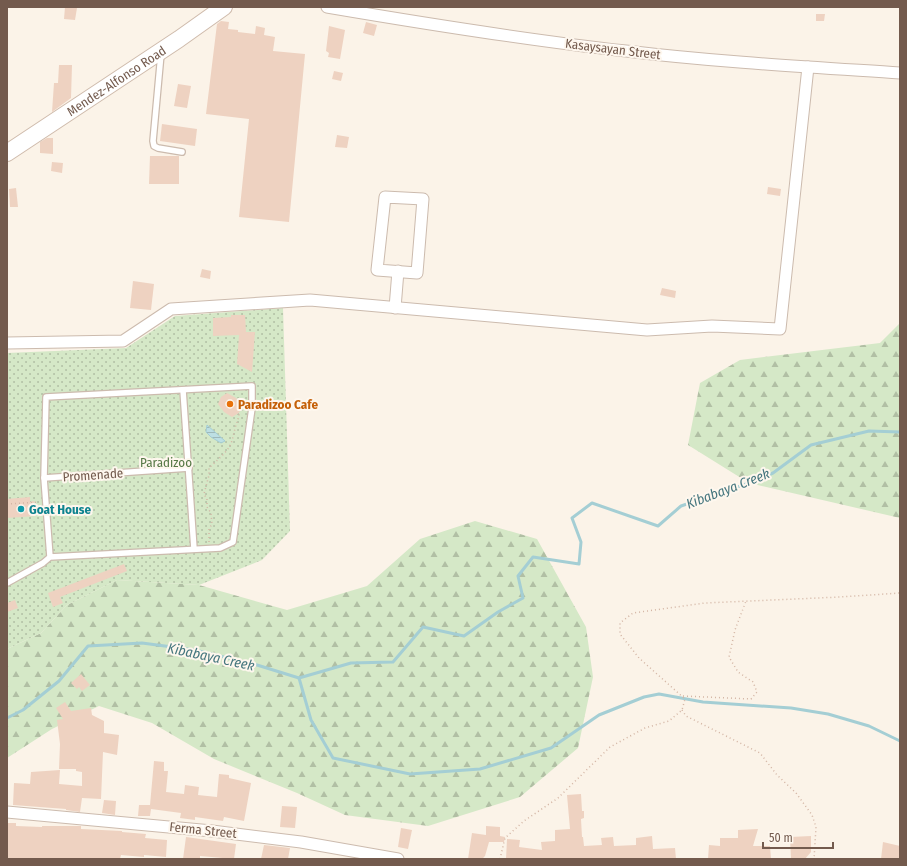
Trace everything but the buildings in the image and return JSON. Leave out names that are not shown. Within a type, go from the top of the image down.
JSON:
[{"type":"main road","name":"Mendez-Alfonso Road","points":[[7,153],[161,51],[224,7]]},
{"type":"street","name":"Kasaysayan Street","points":[[327,7],[454,29],[627,51],[808,67],[900,72]]},
{"type":"street","points":[[7,343],[123,341],[171,309],[310,300],[647,330],[712,326],[780,329],[808,67]]},
{"type":"street","points":[[385,197],[423,199],[417,273],[398,271],[377,270],[385,197]]},
{"type":"street","points":[[395,308],[398,271]]},
{"type":"street","name":"Ferma Street","points":[[7,812],[212,830],[301,842],[398,859]]},
{"type":"lane","points":[[161,51],[153,141],[154,146],[182,152]]},
{"type":"lane","points":[[7,583],[43,563],[50,557],[220,548],[233,542],[252,408],[252,386],[46,397],[44,478],[50,557]]},
{"type":"lane","points":[[183,390],[194,549]]},
{"type":"lane","name":"Promenade","points":[[44,478],[189,468]]},
{"type":"path","points":[[210,548],[208,536],[212,524],[211,513],[207,507],[207,499],[204,494],[210,475],[209,468],[230,446],[234,438],[239,413]]},
{"type":"path","points":[[7,504],[46,501]]},
{"type":"path","points":[[746,601],[735,630],[729,656],[738,672],[753,682],[757,692],[751,699],[683,696],[667,684],[639,658],[620,634],[620,623],[633,613],[705,603],[900,593]]},
{"type":"path","points":[[500,859],[505,838],[524,821],[558,798],[610,747],[645,728],[669,721],[682,710],[685,699],[683,696]]},
{"type":"path","points":[[682,710],[686,716],[760,752],[777,775],[796,793],[812,815],[816,827],[814,859]]},
{"type":"green space","name":"Paradizoo","points":[[283,308],[290,531],[262,560],[199,585],[117,580],[67,605],[41,633],[7,649],[7,353],[126,348],[175,316]]},
{"type":"green space","points":[[900,323],[900,518],[749,483],[688,445],[700,383],[740,360],[880,343]]},
{"type":"green space","points":[[475,521],[537,539],[586,627],[593,677],[578,748],[520,797],[428,826],[345,815],[297,793],[214,759],[152,723],[99,706],[52,729],[7,758],[7,649],[41,633],[67,605],[117,580],[199,585],[287,610],[367,586],[420,539]]},
{"type":"water","points":[[207,425],[225,441],[221,443],[211,437],[206,432]]},
{"type":"waterway","name":"Kibabaya Creek","points":[[7,718],[23,710],[59,681],[88,646],[142,643],[195,650],[257,665],[299,678],[351,663],[393,662],[423,627],[464,636],[498,612],[523,598],[518,576],[533,557],[579,564],[581,542],[572,518],[592,503],[658,526],[681,506],[749,483],[773,473],[811,445],[869,431],[900,432]]},
{"type":"waterway","name":"Kibabaya Creek","points":[[299,678],[311,720],[333,758],[410,774],[480,769],[551,748],[599,715],[644,697],[659,694],[703,702],[791,708],[828,714],[869,726],[900,741]]},
{"type":"place","name":"Paradizoo Cafe","points":[[230,404]]},
{"type":"place","name":"Goat House","points":[[21,509]]}]
